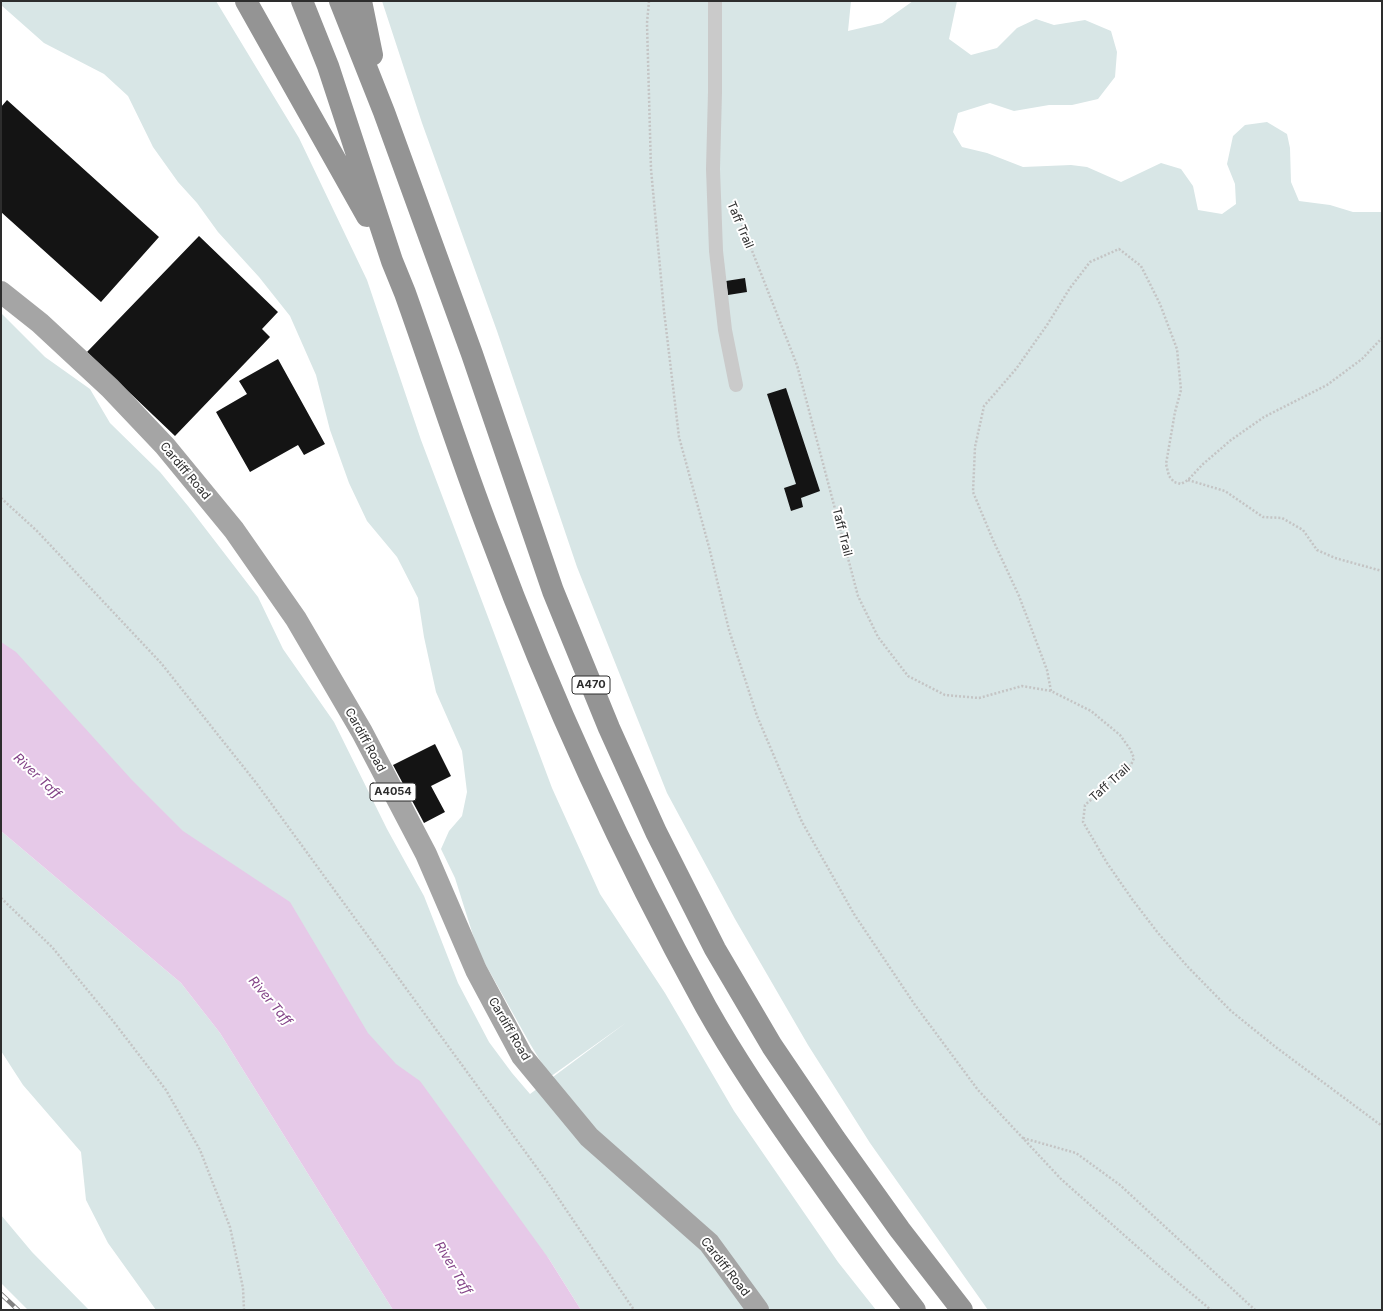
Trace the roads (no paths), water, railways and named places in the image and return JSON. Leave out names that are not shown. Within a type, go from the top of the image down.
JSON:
[{"type":"highway","points":[[246,1],[392,261]]},
{"type":"highway","name":"A470","points":[[302,1],[328,66],[392,261],[405,293],[490,536],[534,648],[598,796],[650,903],[708,1009],[761,1098],[840,1209],[915,1310]]},
{"type":"highway","name":"A470","points":[[340,1],[384,112],[472,354],[553,592],[609,728],[656,832],[715,949],[772,1046],[865,1182],[962,1310]]},
{"type":"highway","points":[[361,1],[384,112]]},
{"type":"main road","name":"Cardiff Road","points":[[1,292],[40,323],[110,388],[165,446],[234,530],[296,619],[362,732],[426,854],[476,970],[522,1056],[589,1137],[709,1243],[758,1310]]},
{"type":"lane","points":[[715,1],[713,169],[716,251],[725,330],[736,385]]},
{"type":"water","name":"River Taff","points":[[1,642],[16,652],[131,779],[183,831],[290,902],[368,1033],[396,1064],[420,1081],[549,1259],[581,1310],[393,1310],[220,1033],[181,983],[1,831]]},
{"type":"railway","points":[[1,1294],[18,1310]]}]
